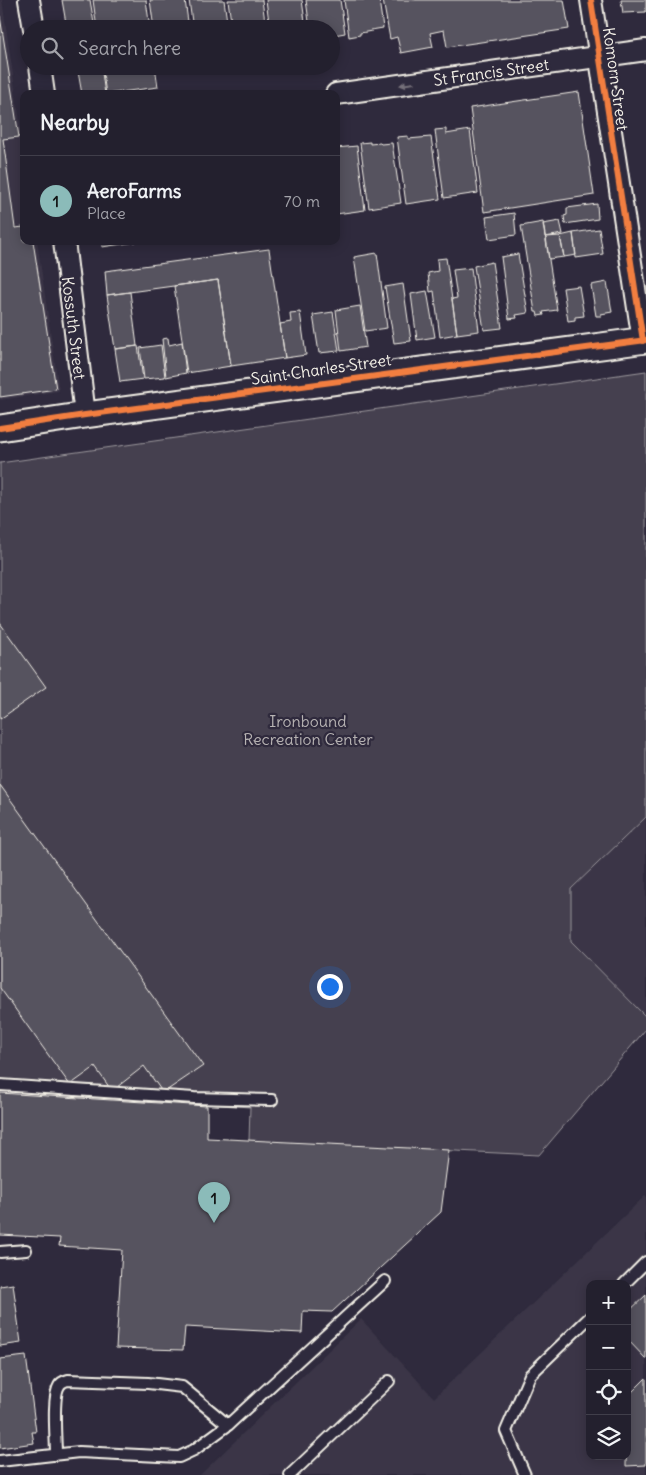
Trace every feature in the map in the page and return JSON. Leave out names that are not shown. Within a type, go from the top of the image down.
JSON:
[{"type":"street","points":[[29,0],[32,20]]},
{"type":"street","name":"Komorn Street","points":[[591,0],[644,340]]},
{"type":"street","name":"St Francis Street","points":[[340,93],[646,50]]},
{"type":"street","points":[[41,75],[43,90]]},
{"type":"street","name":"Kossuth Street","points":[[64,245],[85,414]]},
{"type":"street","name":"Saint Charles Street","points":[[0,428],[85,414],[644,340]]},
{"type":"lane","points":[[0,1085],[194,1098],[272,1100]]},
{"type":"lane","points":[[0,1252],[26,1250]]},
{"type":"lane","points":[[628,1280],[646,1262]]},
{"type":"lane","points":[[0,1461],[56,1454],[96,1452],[179,1456],[194,1450],[228,1425],[385,1281]]},
{"type":"lane","points":[[525,1475],[506,1431],[530,1375],[586,1321]]},
{"type":"lane","points":[[56,1454],[56,1398],[58,1388],[62,1382],[68,1380],[148,1383],[182,1388],[228,1425]]},
{"type":"lane","points":[[290,1475],[389,1381]]},
{"type":"shaded area","points":[[0,0],[2,0],[20,123],[20,245],[38,245],[59,391],[0,400]]},
{"type":"shaded area","points":[[646,817],[646,1017],[571,941],[571,889]]},
{"type":"shaded area","points":[[646,1195],[646,1475],[200,1475],[361,1319],[434,1398]]},
{"type":"green space","name":"Ironbound Recreation Center","points":[[646,371],[646,817],[571,889],[571,941],[646,1017],[646,1029],[539,1155],[249,1141],[250,1107],[0,1090],[0,463]]},
{"type":"building","points":[[62,0],[90,0],[93,20],[65,20]]},
{"type":"building","points":[[93,0],[146,0],[149,20],[96,20]]},
{"type":"building","points":[[150,0],[185,0],[188,20],[153,20]]},
{"type":"building","points":[[189,0],[224,0],[227,20],[192,20]]},
{"type":"building","points":[[228,0],[262,0],[265,20],[231,20]]},
{"type":"building","points":[[266,0],[302,0],[305,20],[269,20]]},
{"type":"building","points":[[306,0],[340,0],[345,33],[340,34],[340,20],[309,20]]},
{"type":"building","points":[[344,0],[379,0],[383,28],[349,37]]},
{"type":"building","points":[[383,0],[564,0],[569,29],[447,47],[444,30],[430,33],[433,47],[401,53],[397,37],[390,39]]},
{"type":"building","points":[[621,0],[646,0],[646,12],[623,13]]},
{"type":"building","points":[[0,16],[19,137],[3,139],[15,228],[20,227],[20,245],[34,245],[56,389],[0,397]]},
{"type":"building","points":[[79,75],[102,75],[104,90],[81,90]]},
{"type":"building","points":[[103,75],[156,75],[158,87],[136,90],[105,90]]},
{"type":"building","points":[[579,92],[594,195],[484,212],[470,108]]},
{"type":"building","points":[[446,129],[446,134],[470,130],[478,193],[444,198],[435,130]]},
{"type":"building","points":[[408,136],[408,139],[431,137],[440,199],[406,204],[397,137]]},
{"type":"building","points":[[370,142],[370,144],[392,143],[401,203],[369,208],[360,143]]},
{"type":"building","points":[[357,146],[365,210],[340,213],[340,148]]},
{"type":"building","points":[[597,204],[598,219],[565,224],[564,216],[567,215],[567,208]]},
{"type":"building","points":[[514,213],[516,235],[489,239],[486,217]]},
{"type":"building","points":[[560,221],[563,234],[545,237],[543,224]]},
{"type":"building","points":[[543,222],[557,310],[543,312],[544,315],[538,316],[537,312],[535,312],[521,226]]},
{"type":"building","points":[[599,229],[603,254],[576,258],[573,233]]},
{"type":"building","points":[[573,233],[576,255],[564,257],[560,236]]},
{"type":"building","points":[[560,236],[564,257],[549,259],[546,237]]},
{"type":"building","points":[[269,249],[285,358],[231,366],[218,280],[107,295],[105,271]]},
{"type":"building","points":[[377,253],[387,328],[365,331],[354,257]]},
{"type":"building","points":[[518,254],[528,313],[516,315],[517,318],[509,319],[501,257]]},
{"type":"building","points":[[446,258],[457,334],[440,337],[434,291],[430,292],[428,273],[438,271],[437,259]]},
{"type":"building","points":[[492,262],[502,328],[484,330],[474,266]]},
{"type":"building","points":[[471,268],[479,331],[457,334],[452,299],[457,298],[453,270]]},
{"type":"building","points":[[218,280],[231,366],[187,373],[174,286]]},
{"type":"building","points":[[607,282],[612,312],[596,316],[591,285]]},
{"type":"building","points":[[403,284],[411,341],[394,343],[385,287]]},
{"type":"building","points":[[579,286],[584,316],[575,317],[575,320],[568,321],[563,288]]},
{"type":"building","points":[[427,291],[435,337],[417,340],[411,294]]},
{"type":"building","points":[[130,292],[137,346],[115,349],[107,295]]},
{"type":"building","points":[[360,306],[366,347],[341,351],[336,310]]},
{"type":"building","points":[[300,312],[306,355],[285,358],[280,324],[291,322],[290,313]]},
{"type":"building","points":[[333,312],[339,351],[319,353],[313,315]]},
{"type":"building","points":[[168,338],[169,345],[182,342],[186,373],[166,377],[162,339]]},
{"type":"building","points":[[161,345],[165,377],[144,379],[140,348]]},
{"type":"building","points":[[138,346],[143,379],[120,382],[115,349]]},
{"type":"building","points":[[0,623],[46,687],[0,719]]},
{"type":"building","points":[[0,785],[203,1066],[163,1093],[144,1066],[112,1091],[95,1067],[70,1085],[0,988]]},
{"type":"building","points":[[0,1093],[207,1106],[207,1138],[449,1150],[441,1212],[332,1312],[303,1311],[302,1333],[185,1327],[183,1350],[116,1348],[122,1250],[59,1246],[60,1238],[0,1235]]},
{"type":"building","points":[[13,1284],[21,1343],[0,1346],[0,1286]]},
{"type":"building","points":[[646,1295],[646,1359],[631,1343],[631,1309]]},
{"type":"building","points":[[26,1356],[36,1432],[32,1432],[34,1443],[0,1448],[0,1359]]},
{"type":"building","points":[[646,1378],[646,1465],[626,1466],[626,1460],[631,1460],[631,1393]]},
{"type":"cycle path","points":[[591,0],[643,341]]},
{"type":"cycle path","points":[[0,428],[646,340]]},
{"type":"place","name":"AeroFarms","points":[[214,1223]]}]
